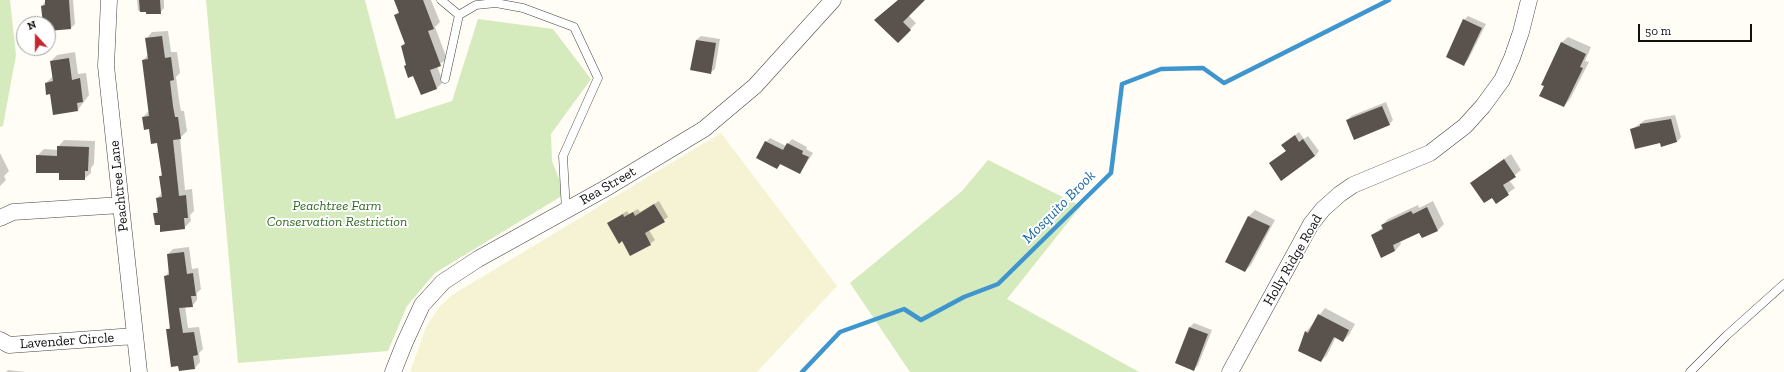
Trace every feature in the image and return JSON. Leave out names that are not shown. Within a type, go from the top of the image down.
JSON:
[{"type":"street","name":"Peachtree Lane","points":[[108,0],[106,66],[139,372]]},
{"type":"street","name":"Rea Street","points":[[393,372],[404,342],[422,305],[443,282],[478,259],[566,211],[709,125],[755,86],[833,0]]},
{"type":"street","name":"Holly Ridge Road","points":[[1230,372],[1311,224],[1323,209],[1353,185],[1430,153],[1465,126],[1483,106],[1502,80],[1512,58],[1521,32],[1529,0]]},
{"type":"street","points":[[0,218],[13,212],[121,205]]},
{"type":"street","name":"Lavender Circle","points":[[0,340],[9,345],[135,336]]},
{"type":"lane","points":[[441,0],[459,15]]},
{"type":"lane","points":[[445,79],[459,15],[476,5],[496,3],[523,8],[574,27],[598,78],[563,156],[566,211]]},
{"type":"lane","points":[[1690,372],[1726,336],[1784,284]]},
{"type":"shaded area","points":[[721,133],[837,286],[757,372],[410,372],[426,327],[439,307],[452,295]]},
{"type":"green space","points":[[0,0],[10,0],[16,55],[3,126],[0,127]]},
{"type":"green space","name":"Peachtree Farm Conservation Restriction","points":[[206,0],[365,0],[396,119],[452,101],[478,19],[553,29],[591,79],[551,134],[552,161],[565,194],[435,273],[407,306],[388,351],[238,363]]},
{"type":"green space","points":[[988,160],[1081,206],[1007,299],[1139,372],[910,372],[850,283],[962,191]]},
{"type":"building","points":[[45,0],[69,0],[71,29],[56,30],[56,16],[42,16],[41,6],[45,5]]},
{"type":"building","points":[[139,0],[160,0],[161,14],[146,14],[146,12],[140,12]]},
{"type":"building","points":[[394,0],[423,0],[434,29],[428,31],[441,66],[430,70],[437,89],[421,95],[413,76],[408,78],[404,66],[406,65],[401,46],[405,44],[394,15],[399,13]]},
{"type":"building","points":[[898,0],[925,0],[903,22],[911,30],[898,43],[874,20]]},
{"type":"building","points":[[1463,19],[1482,28],[1464,66],[1446,57]]},
{"type":"building","points":[[162,36],[165,58],[171,57],[174,80],[170,81],[173,106],[175,117],[178,117],[181,139],[173,140],[179,196],[186,195],[188,218],[184,218],[185,229],[160,232],[160,225],[155,225],[153,213],[158,213],[156,198],[162,197],[159,176],[162,176],[157,143],[151,144],[149,129],[144,130],[142,117],[149,116],[142,60],[148,59],[145,38]]},
{"type":"building","points":[[696,40],[716,43],[711,74],[690,70]]},
{"type":"building","points":[[1561,42],[1586,54],[1580,67],[1583,68],[1564,107],[1539,96],[1544,86],[1541,85]]},
{"type":"building","points":[[69,58],[72,80],[80,78],[83,102],[77,103],[78,111],[53,115],[50,94],[46,95],[45,83],[53,81],[50,61]]},
{"type":"building","points":[[1382,106],[1390,125],[1354,140],[1346,120]]},
{"type":"building","points":[[1671,119],[1677,142],[1661,147],[1660,143],[1635,149],[1630,129],[1640,126],[1640,124]]},
{"type":"building","points":[[1295,135],[1299,142],[1303,139],[1315,156],[1281,181],[1269,163],[1286,151],[1281,145]]},
{"type":"building","points":[[765,141],[783,150],[787,143],[803,151],[802,154],[809,157],[800,174],[780,164],[777,169],[756,158]]},
{"type":"building","points":[[57,146],[89,147],[88,171],[85,171],[85,180],[59,180],[59,173],[36,173],[36,155],[57,156]]},
{"type":"building","points":[[1504,159],[1516,177],[1503,185],[1509,195],[1496,204],[1492,198],[1484,203],[1470,183]]},
{"type":"building","points":[[654,204],[665,222],[645,233],[651,245],[630,256],[622,241],[619,244],[607,223],[623,214],[624,217],[633,212],[635,216]]},
{"type":"building","points":[[1427,207],[1438,231],[1422,238],[1419,233],[1393,245],[1395,251],[1381,258],[1371,235],[1383,229],[1381,225],[1411,211],[1413,214]]},
{"type":"building","points":[[1248,216],[1270,226],[1245,272],[1225,262]]},
{"type":"building","points":[[184,252],[187,274],[193,273],[196,296],[191,296],[193,307],[179,308],[183,333],[194,332],[198,355],[193,356],[195,369],[179,371],[178,366],[171,367],[166,329],[170,329],[164,276],[169,275],[167,254]]},
{"type":"building","points":[[1318,314],[1349,330],[1343,342],[1334,337],[1321,362],[1298,351],[1305,331],[1308,333]]},
{"type":"building","points":[[1189,327],[1208,334],[1194,371],[1175,363]]},
{"type":"waterway","name":"Mosquito Brook","points":[[802,372],[840,332],[904,309],[921,320],[964,297],[998,284],[1111,173],[1122,84],[1161,69],[1203,68],[1224,83],[1389,0]]}]
